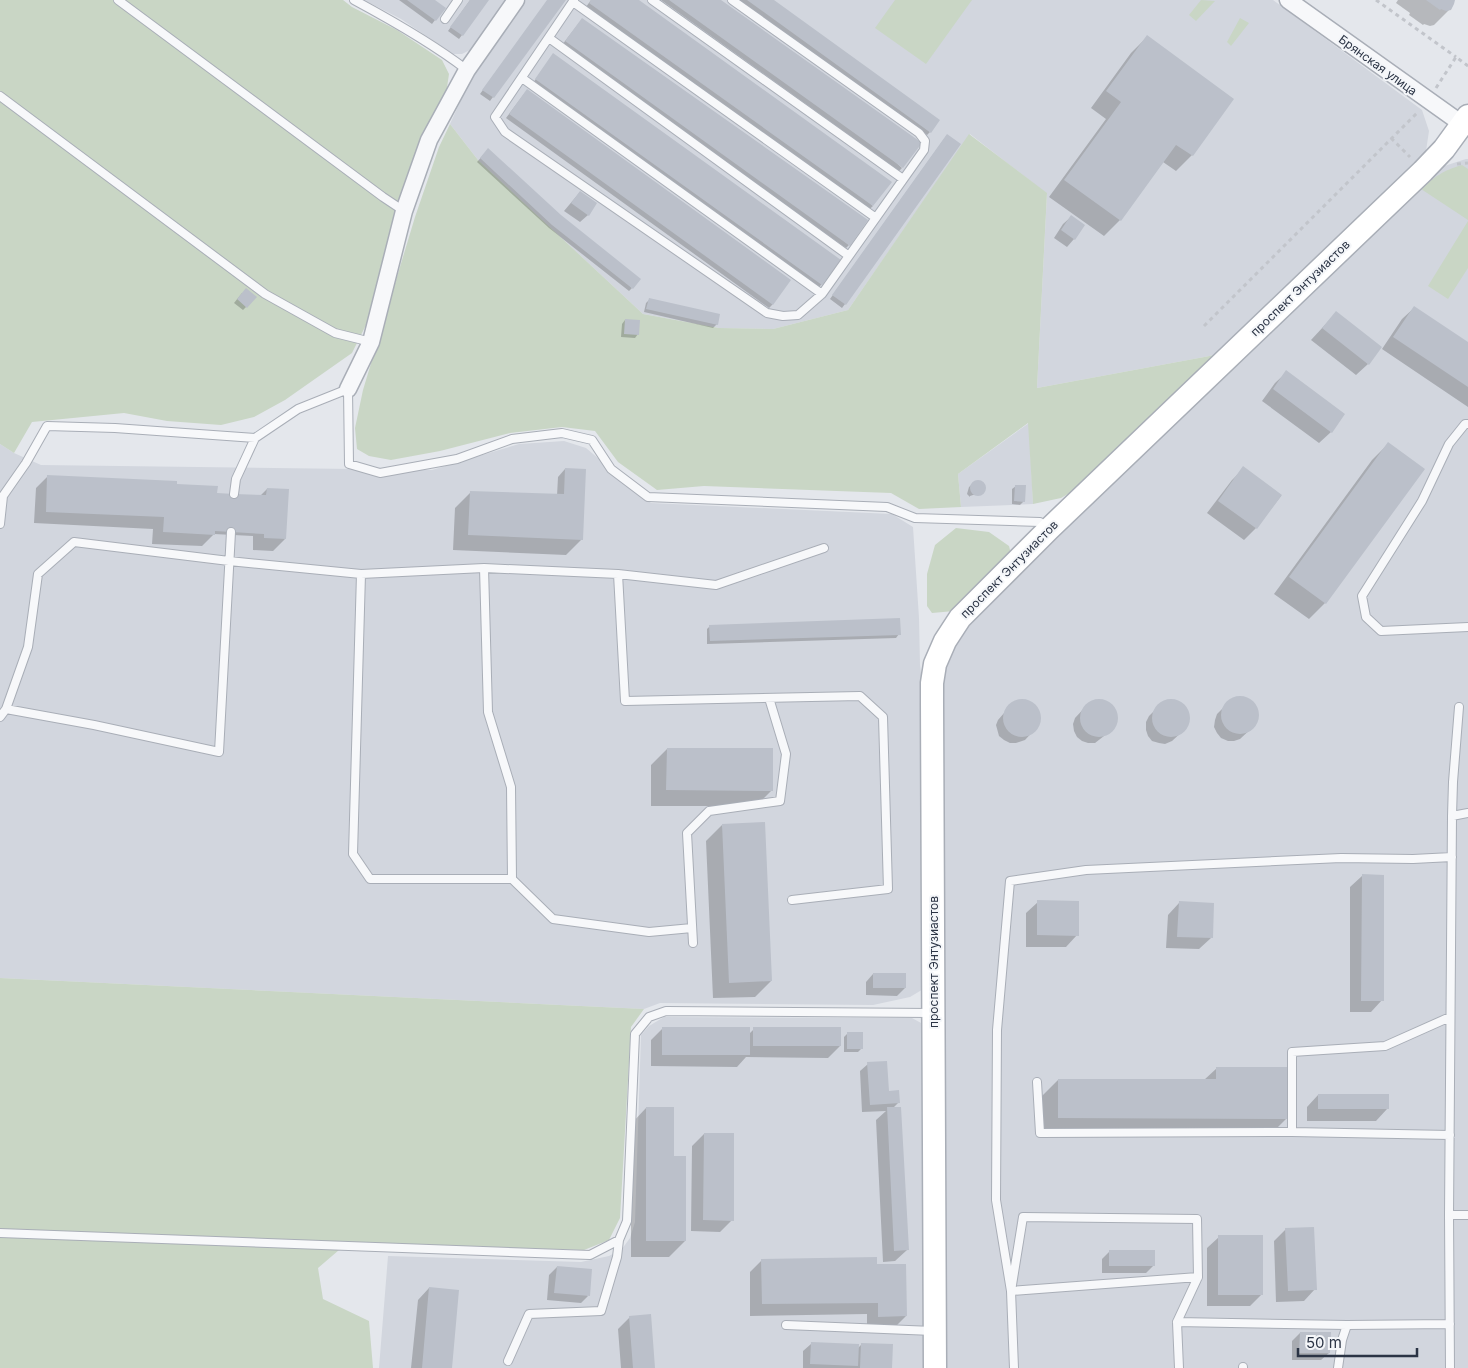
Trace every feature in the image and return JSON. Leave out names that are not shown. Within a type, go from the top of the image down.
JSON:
[{"type":"street","points":[[348,389],[371,342],[404,211],[429,140],[467,70],[516,0]]},
{"type":"street","name":"Брянская улица","points":[[1288,0],[1428,102],[1466,123]]},
{"type":"street","name":"проспект Энтузиастов","points":[[935,1368],[932,683],[935,664],[945,641],[960,618],[1049,529],[1424,170],[1466,123]]},
{"type":"lane","points":[[118,0],[404,211]]},
{"type":"lane","points":[[354,0],[397,23],[467,70]]},
{"type":"lane","points":[[652,0],[904,179]]},
{"type":"lane","points":[[732,0],[919,133],[925,141],[924,150],[904,179],[822,294],[798,315],[783,316],[767,313],[505,132],[495,117],[574,1],[876,218]]},
{"type":"lane","points":[[445,19],[455,1]]},
{"type":"lane","points":[[549,38],[849,256]]},
{"type":"lane","points":[[522,78],[822,294]]},
{"type":"lane","points":[[0,96],[265,294],[334,333],[371,342]]},
{"type":"lane","points":[[234,494],[236,479],[255,438],[298,409],[348,389],[349,464],[380,473],[457,459],[512,439],[562,433],[592,440],[611,469],[648,497],[888,507],[915,518],[1040,522],[1049,529]]},
{"type":"lane","points":[[1468,424],[1465,424],[1449,444],[1422,500],[1362,596],[1366,617],[1381,631],[1468,627]]},
{"type":"lane","points":[[0,524],[3,496],[26,463],[47,426],[115,428],[255,438]]},
{"type":"lane","points":[[6,709],[94,725],[219,752],[231,532]]},
{"type":"lane","points":[[0,717],[6,709],[28,647],[38,574],[74,542],[229,561],[361,574],[484,568],[618,574],[716,585],[824,548]]},
{"type":"lane","points":[[484,568],[488,712],[511,787],[512,879]]},
{"type":"lane","points":[[361,574],[353,854],[370,879],[512,879],[553,919],[648,932],[692,928]]},
{"type":"lane","points":[[618,574],[625,701],[860,696],[883,717],[888,889],[792,900]]},
{"type":"lane","points":[[693,943],[687,834],[710,810],[780,801],[786,754],[769,698]]},
{"type":"lane","points":[[1450,1368],[1449,1215],[1452,816],[1458,708]]},
{"type":"lane","points":[[1452,816],[1468,812]]},
{"type":"lane","points":[[1014,1368],[1011,1291],[996,1200],[997,1030],[1010,881],[1086,870],[1341,858],[1413,859],[1452,857]]},
{"type":"lane","points":[[508,1361],[529,1314],[601,1311],[617,1257],[619,1240],[627,1222],[634,1034],[649,1017],[666,1011],[933,1013]]},
{"type":"lane","points":[[1292,1132],[1292,1052],[1385,1046],[1450,1017]]},
{"type":"lane","points":[[1037,1082],[1040,1133],[1292,1132],[1450,1135]]},
{"type":"lane","points":[[1449,1215],[1468,1215]]},
{"type":"lane","points":[[1011,1291],[1023,1217],[1197,1219],[1198,1277],[1177,1322],[1178,1368]]},
{"type":"lane","points":[[0,1233],[590,1255],[619,1240]]},
{"type":"lane","points":[[1011,1291],[1198,1277]]},
{"type":"lane","points":[[1177,1322],[1347,1325],[1450,1324]]},
{"type":"lane","points":[[786,1325],[935,1331]]},
{"type":"lane","points":[[1338,1368],[1342,1340],[1347,1325]]},
{"type":"path","points":[[1376,0],[1468,66]]},
{"type":"path","points":[[1204,326],[1428,102],[1456,57]]},
{"type":"shaded area","points":[[364,0],[507,0],[472,49],[462,54],[453,54],[401,19]]},
{"type":"shaded area","points":[[526,0],[1273,0],[1422,110],[1429,131],[1426,151],[1413,168],[1215,355],[1037,388],[1047,194],[970,134],[848,310],[773,329],[719,328],[643,314],[478,160],[450,124],[471,78]]},
{"type":"shaded area","points":[[1468,159],[1468,1368],[941,1368],[942,666],[965,623],[1438,168]]},
{"type":"shaded area","points":[[1029,423],[1033,504],[961,507],[958,474]]},
{"type":"shaded area","points":[[564,441],[586,448],[651,503],[892,514],[913,527],[922,681],[925,988],[910,997],[873,1005],[660,1003],[644,1009],[0,978],[0,444],[14,453],[41,465],[432,470],[519,444]]},
{"type":"shaded area","points":[[664,1017],[912,1018],[921,1023],[925,1030],[925,1368],[379,1368],[388,1256],[581,1262],[609,1256],[622,1249],[630,1238],[635,1222],[641,1035],[649,1026]]},
{"type":"green space","points":[[0,0],[343,0],[352,7],[397,30],[442,60],[449,74],[446,94],[399,201],[367,323],[352,353],[285,400],[254,417],[221,425],[167,421],[124,413],[32,422],[14,453],[0,444]]},
{"type":"green space","points":[[895,0],[972,0],[926,64],[875,28]]},
{"type":"green space","points":[[1201,0],[1215,1],[1196,21],[1189,15]]},
{"type":"green space","points":[[1240,18],[1249,23],[1231,46],[1227,42]]},
{"type":"green space","points":[[450,124],[478,160],[643,314],[719,328],[773,329],[848,310],[969,134],[1047,193],[1037,388],[1215,355],[1080,487],[1061,498],[1033,504],[1028,423],[958,474],[961,507],[919,509],[891,493],[704,486],[657,490],[618,462],[595,431],[562,427],[510,433],[440,451],[391,460],[369,456],[357,449],[355,428],[363,390],[415,217],[439,147]]},
{"type":"green space","points":[[1462,165],[1468,169],[1468,220],[1421,189],[1440,174]]},
{"type":"green space","points":[[1468,221],[1468,268],[1448,299],[1428,286]]},
{"type":"green space","points":[[956,528],[989,532],[1009,546],[1011,554],[954,611],[932,613],[927,606],[927,574],[935,545]]},
{"type":"green space","points":[[0,978],[644,1009],[631,1027],[620,1218],[609,1240],[584,1250],[346,1244],[318,1268],[323,1299],[369,1321],[373,1368],[0,1368]]},
{"type":"building","points":[[407,0],[435,0],[446,8],[436,21]]},
{"type":"building","points":[[470,0],[489,0],[463,36],[450,27]]},
{"type":"building","points":[[547,0],[566,0],[494,98],[482,90]]},
{"type":"building","points":[[591,0],[639,0],[892,182],[873,206],[589,3]]},
{"type":"building","points":[[669,0],[721,0],[922,143],[903,168]]},
{"type":"building","points":[[747,0],[774,0],[940,120],[931,133]]},
{"type":"building","points":[[1426,0],[1455,0],[1451,10],[1446,11],[1440,10]]},
{"type":"building","points":[[582,18],[868,220],[850,246],[565,41]]},
{"type":"building","points":[[1147,35],[1234,99],[1193,156],[1176,145],[1121,221],[1064,180],[1121,102],[1106,91]]},
{"type":"building","points":[[553,53],[841,260],[822,285],[535,79]]},
{"type":"building","points":[[527,89],[791,280],[773,305],[509,114]]},
{"type":"building","points":[[947,134],[961,144],[846,305],[832,295]]},
{"type":"building","points":[[488,148],[561,215],[641,279],[633,289],[552,225],[480,158]]},
{"type":"building","points":[[580,191],[597,203],[589,216],[571,203]]},
{"type":"building","points":[[1071,215],[1085,225],[1075,240],[1061,230]]},
{"type":"building","points":[[246,288],[257,297],[247,308],[237,299]]},
{"type":"building","points":[[649,298],[720,314],[718,325],[646,309]]},
{"type":"building","points":[[1414,306],[1468,342],[1468,387],[1393,337]]},
{"type":"building","points":[[1336,311],[1382,347],[1369,365],[1322,328]]},
{"type":"building","points":[[625,319],[640,320],[639,335],[624,334]]},
{"type":"building","points":[[1286,370],[1345,414],[1332,433],[1273,389]]},
{"type":"building","points":[[1388,442],[1425,469],[1326,604],[1289,577]]},
{"type":"building","points":[[1243,466],[1282,495],[1257,529],[1218,501]]},
{"type":"building","points":[[565,468],[586,469],[583,540],[468,535],[470,491],[564,494]]},
{"type":"building","points":[[47,475],[177,481],[177,484],[218,486],[217,493],[234,494],[266,495],[267,488],[289,489],[286,539],[264,538],[264,534],[215,531],[215,535],[163,532],[164,517],[46,512]]},
{"type":"building","points":[[978,480],[986,488],[978,496],[970,488]]},
{"type":"building","points":[[1015,485],[1026,485],[1025,502],[1014,501]]},
{"type":"building","points":[[900,618],[901,635],[710,641],[709,625]]},
{"type":"building","points":[[1240,696],[1253,702],[1259,715],[1253,728],[1240,734],[1227,728],[1221,715],[1227,702]]},
{"type":"building","points":[[1022,699],[1035,705],[1041,718],[1035,731],[1022,737],[1009,731],[1003,718],[1009,705]]},
{"type":"building","points":[[1099,699],[1112,705],[1118,718],[1112,731],[1099,737],[1086,731],[1080,718],[1086,705]]},
{"type":"building","points":[[1171,699],[1184,705],[1190,718],[1184,731],[1171,737],[1158,731],[1152,718],[1158,705]]},
{"type":"building","points":[[667,748],[773,748],[773,791],[666,790]]},
{"type":"building","points":[[765,822],[772,981],[729,983],[722,824]]},
{"type":"building","points":[[1362,874],[1384,875],[1384,1001],[1361,1001]]},
{"type":"building","points":[[1037,900],[1079,901],[1079,936],[1037,935]]},
{"type":"building","points":[[1179,901],[1214,903],[1213,938],[1177,937]]},
{"type":"building","points":[[873,973],[906,973],[906,988],[873,988]]},
{"type":"building","points":[[662,1027],[750,1027],[750,1055],[662,1055]]},
{"type":"building","points":[[753,1027],[841,1027],[841,1046],[753,1046]]},
{"type":"building","points":[[847,1032],[863,1032],[863,1049],[847,1049]]},
{"type":"building","points":[[887,1061],[889,1091],[899,1090],[900,1103],[870,1105],[867,1062]]},
{"type":"building","points":[[1216,1067],[1288,1067],[1288,1119],[1058,1118],[1058,1079],[1216,1079]]},
{"type":"building","points":[[1318,1094],[1389,1094],[1389,1109],[1318,1109]]},
{"type":"building","points":[[646,1107],[674,1107],[674,1156],[686,1156],[686,1241],[646,1241]]},
{"type":"building","points":[[887,1107],[901,1107],[909,1250],[894,1251]]},
{"type":"building","points":[[704,1133],[734,1133],[734,1221],[703,1220]]},
{"type":"building","points":[[1314,1227],[1317,1290],[1288,1291],[1285,1228]]},
{"type":"building","points":[[1218,1235],[1263,1235],[1263,1295],[1218,1295]]},
{"type":"building","points":[[1109,1250],[1155,1250],[1155,1266],[1109,1266]]},
{"type":"building","points":[[877,1257],[877,1264],[906,1264],[907,1316],[878,1317],[878,1303],[762,1304],[761,1259]]},
{"type":"building","points":[[557,1266],[592,1269],[590,1296],[554,1293]]},
{"type":"building","points":[[429,1287],[459,1290],[452,1368],[422,1368]]},
{"type":"building","points":[[651,1314],[655,1368],[633,1368],[629,1316]]},
{"type":"building","points":[[1300,1332],[1331,1332],[1330,1353],[1299,1353]]},
{"type":"building","points":[[811,1342],[859,1344],[858,1366],[810,1364]]},
{"type":"building","points":[[861,1343],[893,1344],[892,1368],[860,1368]]}]
